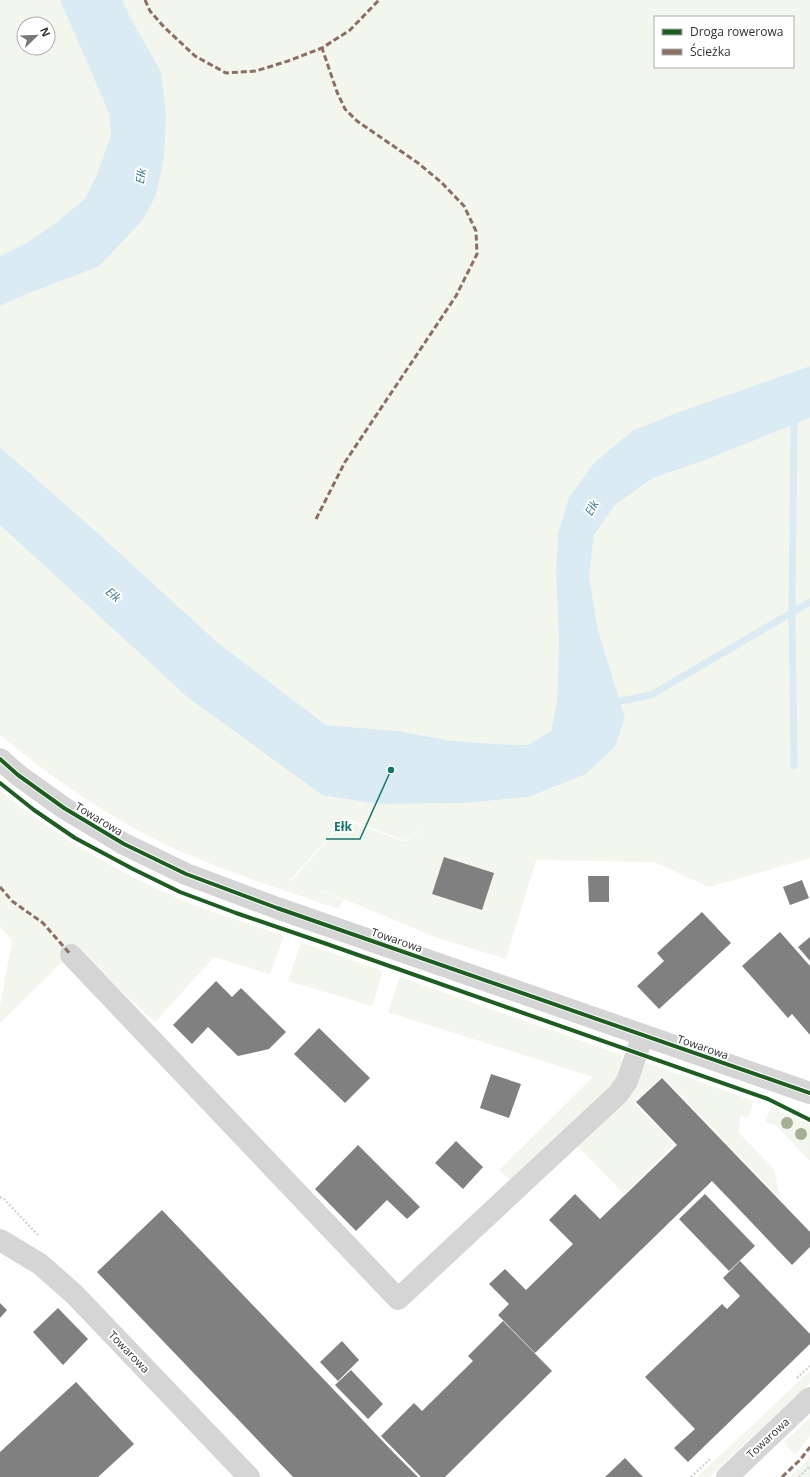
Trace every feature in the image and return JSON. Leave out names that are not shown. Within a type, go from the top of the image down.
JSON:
[{"type":"street","name":"Towarowa","points":[[0,759],[18,775],[64,808],[124,844],[186,874],[277,908],[810,1094]]},
{"type":"street","points":[[71,955],[398,1299],[618,1094],[627,1081],[643,1035]]},
{"type":"street","name":"Towarowa","points":[[0,1240],[40,1264],[74,1294],[249,1477]]},
{"type":"street","name":"Towarowa","points":[[727,1477],[810,1398]]},
{"type":"path","points":[[799,1477],[810,1466]]},
{"type":"shaded area","points":[[0,0],[60,0],[109,113],[111,135],[96,177],[84,200],[59,221],[30,241],[0,256]]},
{"type":"shaded area","points":[[122,0],[810,0],[810,366],[676,413],[632,431],[595,462],[569,497],[558,533],[556,574],[559,641],[557,701],[551,731],[528,745],[447,740],[398,731],[326,725],[218,643],[100,535],[0,447],[0,306],[98,267],[130,17]]},
{"type":"shaded area","points":[[810,418],[810,858],[709,887],[654,862],[536,860],[506,959],[432,936],[354,903],[305,885],[343,900],[339,909],[234,873],[199,859],[146,834],[95,805],[71,789],[0,735],[0,525],[186,696],[467,803],[530,797],[586,774],[615,747],[625,718],[598,630],[589,576],[594,535],[615,505],[653,478],[700,462]],"holes":[[[346,818],[406,841],[427,824],[406,842],[346,820],[291,881],[290,880]]]},
{"type":"shaded area","points":[[0,791],[71,841],[127,874],[163,892],[197,906],[284,936],[270,974],[214,957],[155,1022],[124,994],[78,946],[0,1023],[0,1006],[12,941],[0,926]]},
{"type":"shaded area","points":[[301,942],[383,971],[372,1006],[288,981]]},
{"type":"shaded area","points":[[400,977],[622,1055],[622,1067],[614,1083],[513,1183],[499,1170],[593,1077],[388,1012]]},
{"type":"shaded area","points":[[647,1063],[754,1101],[748,1118],[740,1115],[739,1133],[774,1169],[780,1198],[662,1076],[634,1103],[674,1144],[624,1194],[577,1146]]},
{"type":"shaded area","points":[[771,1107],[810,1125],[810,1161],[777,1126],[765,1122]]},
{"type":"shaded area","points":[[810,1371],[810,1383],[709,1477],[697,1477]]},
{"type":"shaded area","points":[[810,1418],[810,1436],[795,1455],[784,1442]]},
{"type":"shaded area","points":[[810,1455],[810,1477],[789,1477],[806,1462]]},
{"type":"water","points":[[60,0],[122,0],[161,72],[166,115],[164,158],[156,195],[142,221],[98,267],[0,306],[0,256],[30,241],[84,200],[96,177],[111,135],[109,113]]},
{"type":"water","points":[[810,366],[810,418],[700,462],[653,478],[615,505],[594,535],[589,576],[598,630],[625,718],[615,747],[586,774],[529,797],[467,803],[379,804],[322,795],[186,696],[0,525],[0,447],[100,535],[218,643],[326,725],[398,731],[447,740],[528,745],[551,731],[557,701],[559,641],[556,574],[558,533],[569,497],[595,462],[632,431],[676,413]]},
{"type":"building","points":[[444,857],[494,873],[482,910],[432,894]]},
{"type":"building","points":[[588,876],[609,876],[609,902],[589,902]]},
{"type":"building","points":[[802,880],[809,898],[790,905],[783,887]]},
{"type":"building","points":[[702,912],[731,943],[659,1009],[637,986],[664,961],[657,953]]},
{"type":"building","points":[[780,932],[810,966],[810,1035],[792,1014],[788,1018],[742,966]]},
{"type":"building","points":[[810,937],[810,961],[798,947]]},
{"type":"building","points":[[216,981],[232,997],[241,988],[286,1032],[269,1049],[238,1056],[208,1027],[192,1044],[173,1025]]},
{"type":"building","points":[[319,1028],[370,1078],[345,1103],[294,1054]]},
{"type":"building","points":[[491,1074],[521,1084],[509,1118],[480,1108]]},
{"type":"building","points":[[662,1078],[810,1232],[810,1247],[792,1265],[712,1181],[535,1353],[498,1315],[509,1304],[489,1284],[505,1269],[526,1290],[573,1244],[549,1220],[575,1194],[600,1219],[677,1145],[636,1102]]},
{"type":"building","points":[[456,1141],[483,1167],[463,1189],[435,1163]]},
{"type":"building","points":[[358,1145],[420,1207],[407,1219],[387,1200],[356,1231],[315,1189]]},
{"type":"building","points":[[705,1194],[755,1246],[729,1271],[679,1219]]},
{"type":"building","points":[[162,1210],[418,1477],[293,1477],[97,1272]]},
{"type":"building","points":[[740,1261],[810,1334],[810,1344],[688,1462],[674,1448],[695,1429],[645,1377],[722,1304],[727,1309],[740,1296],[723,1278]]},
{"type":"building","points":[[0,1303],[7,1310],[0,1318]]},
{"type":"building","points":[[58,1308],[88,1339],[63,1365],[33,1332]]},
{"type":"building","points":[[503,1321],[552,1371],[445,1477],[421,1477],[381,1436],[414,1403],[422,1411],[473,1361],[468,1356]]},
{"type":"building","points":[[342,1341],[359,1360],[338,1381],[320,1362]]},
{"type":"building","points":[[351,1370],[383,1404],[368,1419],[335,1385]]},
{"type":"building","points":[[76,1382],[134,1444],[98,1477],[0,1477],[0,1452]]},
{"type":"building","points":[[625,1458],[643,1477],[605,1477]]},
{"type":"waterway","points":[[794,416],[792,612],[794,766]]},
{"type":"waterway","points":[[610,703],[651,695],[810,602]]},
{"type":"marked path","points":[[145,0],[150,11],[164,27],[195,56],[226,73],[256,71],[322,48],[350,30],[379,0]]},
{"type":"marked path","points":[[316,519],[345,462],[456,296],[477,254],[476,231],[464,206],[441,182],[418,163],[357,121],[345,109],[337,92],[322,48]]},
{"type":"marked path","points":[[0,887],[12,901],[43,923],[71,955]]},
{"type":"marked path","points":[[782,1477],[800,1460],[810,1447]]},
{"type":"cycle path","points":[[0,759],[18,775],[64,808],[124,844],[186,874],[277,908],[810,1093]]},
{"type":"cycle path","points":[[0,783],[34,810],[75,838],[180,892],[236,913],[768,1099],[810,1120]]},
{"type":"place","name":"Ełk","points":[[391,770]]}]
